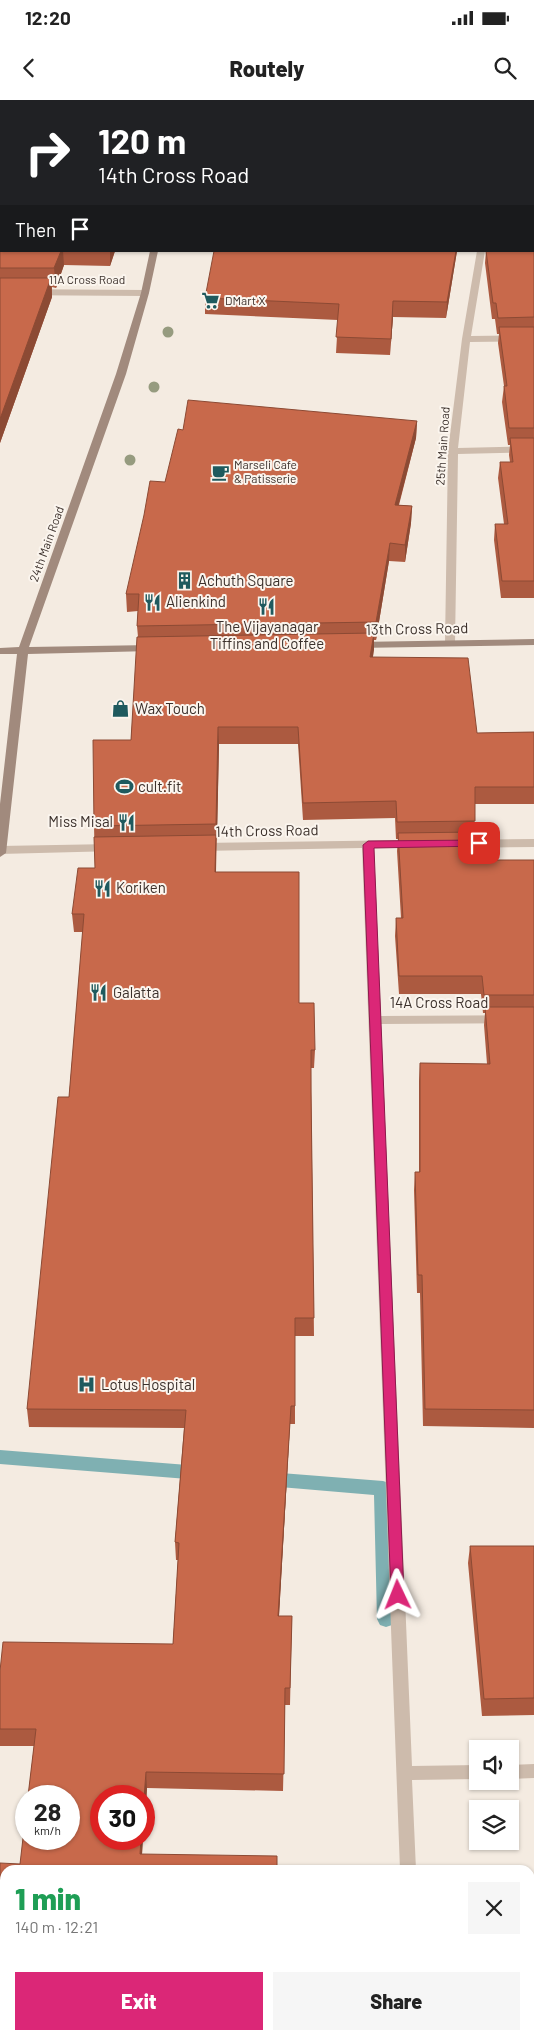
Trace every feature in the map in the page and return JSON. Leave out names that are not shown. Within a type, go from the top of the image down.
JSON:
[{"type":"street","name":"24th Main Road","points":[[0,852],[22,650],[121,374],[145,293],[154,252]]},
{"type":"street","name":"25th Main Road","points":[[450,643],[453,450],[466,339],[481,252]]},
{"type":"street","name":"11A Cross Road","points":[[0,292],[145,293]]},
{"type":"street","points":[[466,339],[534,338]]},
{"type":"street","points":[[453,450],[534,449]]},
{"type":"street","name":"13th Cross Road","points":[[350,645],[534,642]]},
{"type":"street","points":[[0,651],[162,648]]},
{"type":"street","points":[[446,844],[534,843]]},
{"type":"street","name":"14th Cross Road","points":[[189,847],[427,844]]},
{"type":"street","points":[[368,845],[408,1865]]},
{"type":"street","points":[[0,852],[120,848]]},
{"type":"street","name":"14A Cross Road","points":[[375,1020],[534,1019]]},
{"type":"street","points":[[519,1772],[534,1771]]},
{"type":"street","points":[[404,1773],[469,1772]]},
{"type":"building","points":[[0,252],[61,252],[54,268],[0,268]]},
{"type":"building","points":[[214,252],[456,252],[447,302],[393,301],[391,339],[336,337],[339,304],[205,298]]},
{"type":"building","points":[[486,252],[534,252],[534,317],[498,318],[496,303],[493,303]]},
{"type":"building","points":[[0,278],[51,278],[0,419]]},
{"type":"building","points":[[499,327],[534,327],[534,428],[509,428],[504,386],[507,386]]},
{"type":"building","points":[[188,400],[417,421],[395,505],[412,506],[405,545],[390,543],[376,622],[137,626],[139,594],[126,594],[150,481],[165,482],[178,429],[183,430]]},
{"type":"building","points":[[510,438],[534,438],[534,581],[502,581],[495,524],[508,524],[500,462],[513,462]]},
{"type":"building","points":[[374,633],[370,657],[468,658],[477,733],[534,732],[534,787],[475,787],[475,821],[397,822],[396,801],[303,803],[298,727],[218,727],[216,824],[94,826],[93,740],[131,740],[137,637]]},
{"type":"building","points":[[475,832],[475,860],[534,860],[534,995],[484,995],[482,976],[399,976],[396,918],[403,918],[398,833]]},
{"type":"building","points":[[216,835],[215,872],[299,872],[299,1003],[314,1003],[315,1050],[311,1050],[311,1092],[314,1318],[295,1318],[295,1406],[291,1406],[278,1616],[292,1616],[290,1688],[285,1688],[284,1774],[146,1772],[145,1785],[90,1785],[90,1850],[140,1850],[140,1854],[277,1856],[277,1865],[0,1865],[0,1863],[20,1864],[22,1850],[80,1850],[80,1785],[29,1785],[36,1729],[0,1729],[0,1671],[3,1642],[173,1644],[179,1543],[175,1542],[186,1410],[27,1409],[58,1097],[69,1097],[84,914],[72,914],[78,868],[95,868],[94,837]]},
{"type":"building","points":[[485,1007],[534,1007],[534,1410],[425,1409],[422,1275],[418,1275],[415,1172],[420,1172],[420,1063],[490,1064]]},
{"type":"building","points":[[470,1546],[534,1546],[534,1698],[484,1699]]},
{"type":"waterway","points":[[0,1457],[200,1473]]},
{"type":"waterway","points":[[268,1479],[383,1488],[386,1619]]},
{"type":"place","name":"DMart X","points":[[211,301]]},
{"type":"place","name":"Marseli Cafe & Patisserie","points":[[220,472]]},
{"type":"place","name":"Achuth Square","points":[[184,581]]},
{"type":"place","name":"Alienkind","points":[[152,602]]},
{"type":"place","name":"The Vijayanagar Tiffins and Coffee","points":[[267,606]]},
{"type":"place","name":"Wax Touch","points":[[121,709]]},
{"type":"place","name":"cult.fit","points":[[124,787]]},
{"type":"place","name":"Miss Misal","points":[[127,822]]},
{"type":"place","name":"Koriken","points":[[102,888]]},
{"type":"place","name":"Galatta","points":[[99,993]]},
{"type":"place","name":"Lotus Hospital","points":[[87,1385]]},
{"type":"route","points":[[398,1595],[368,845],[479,843]]}]
